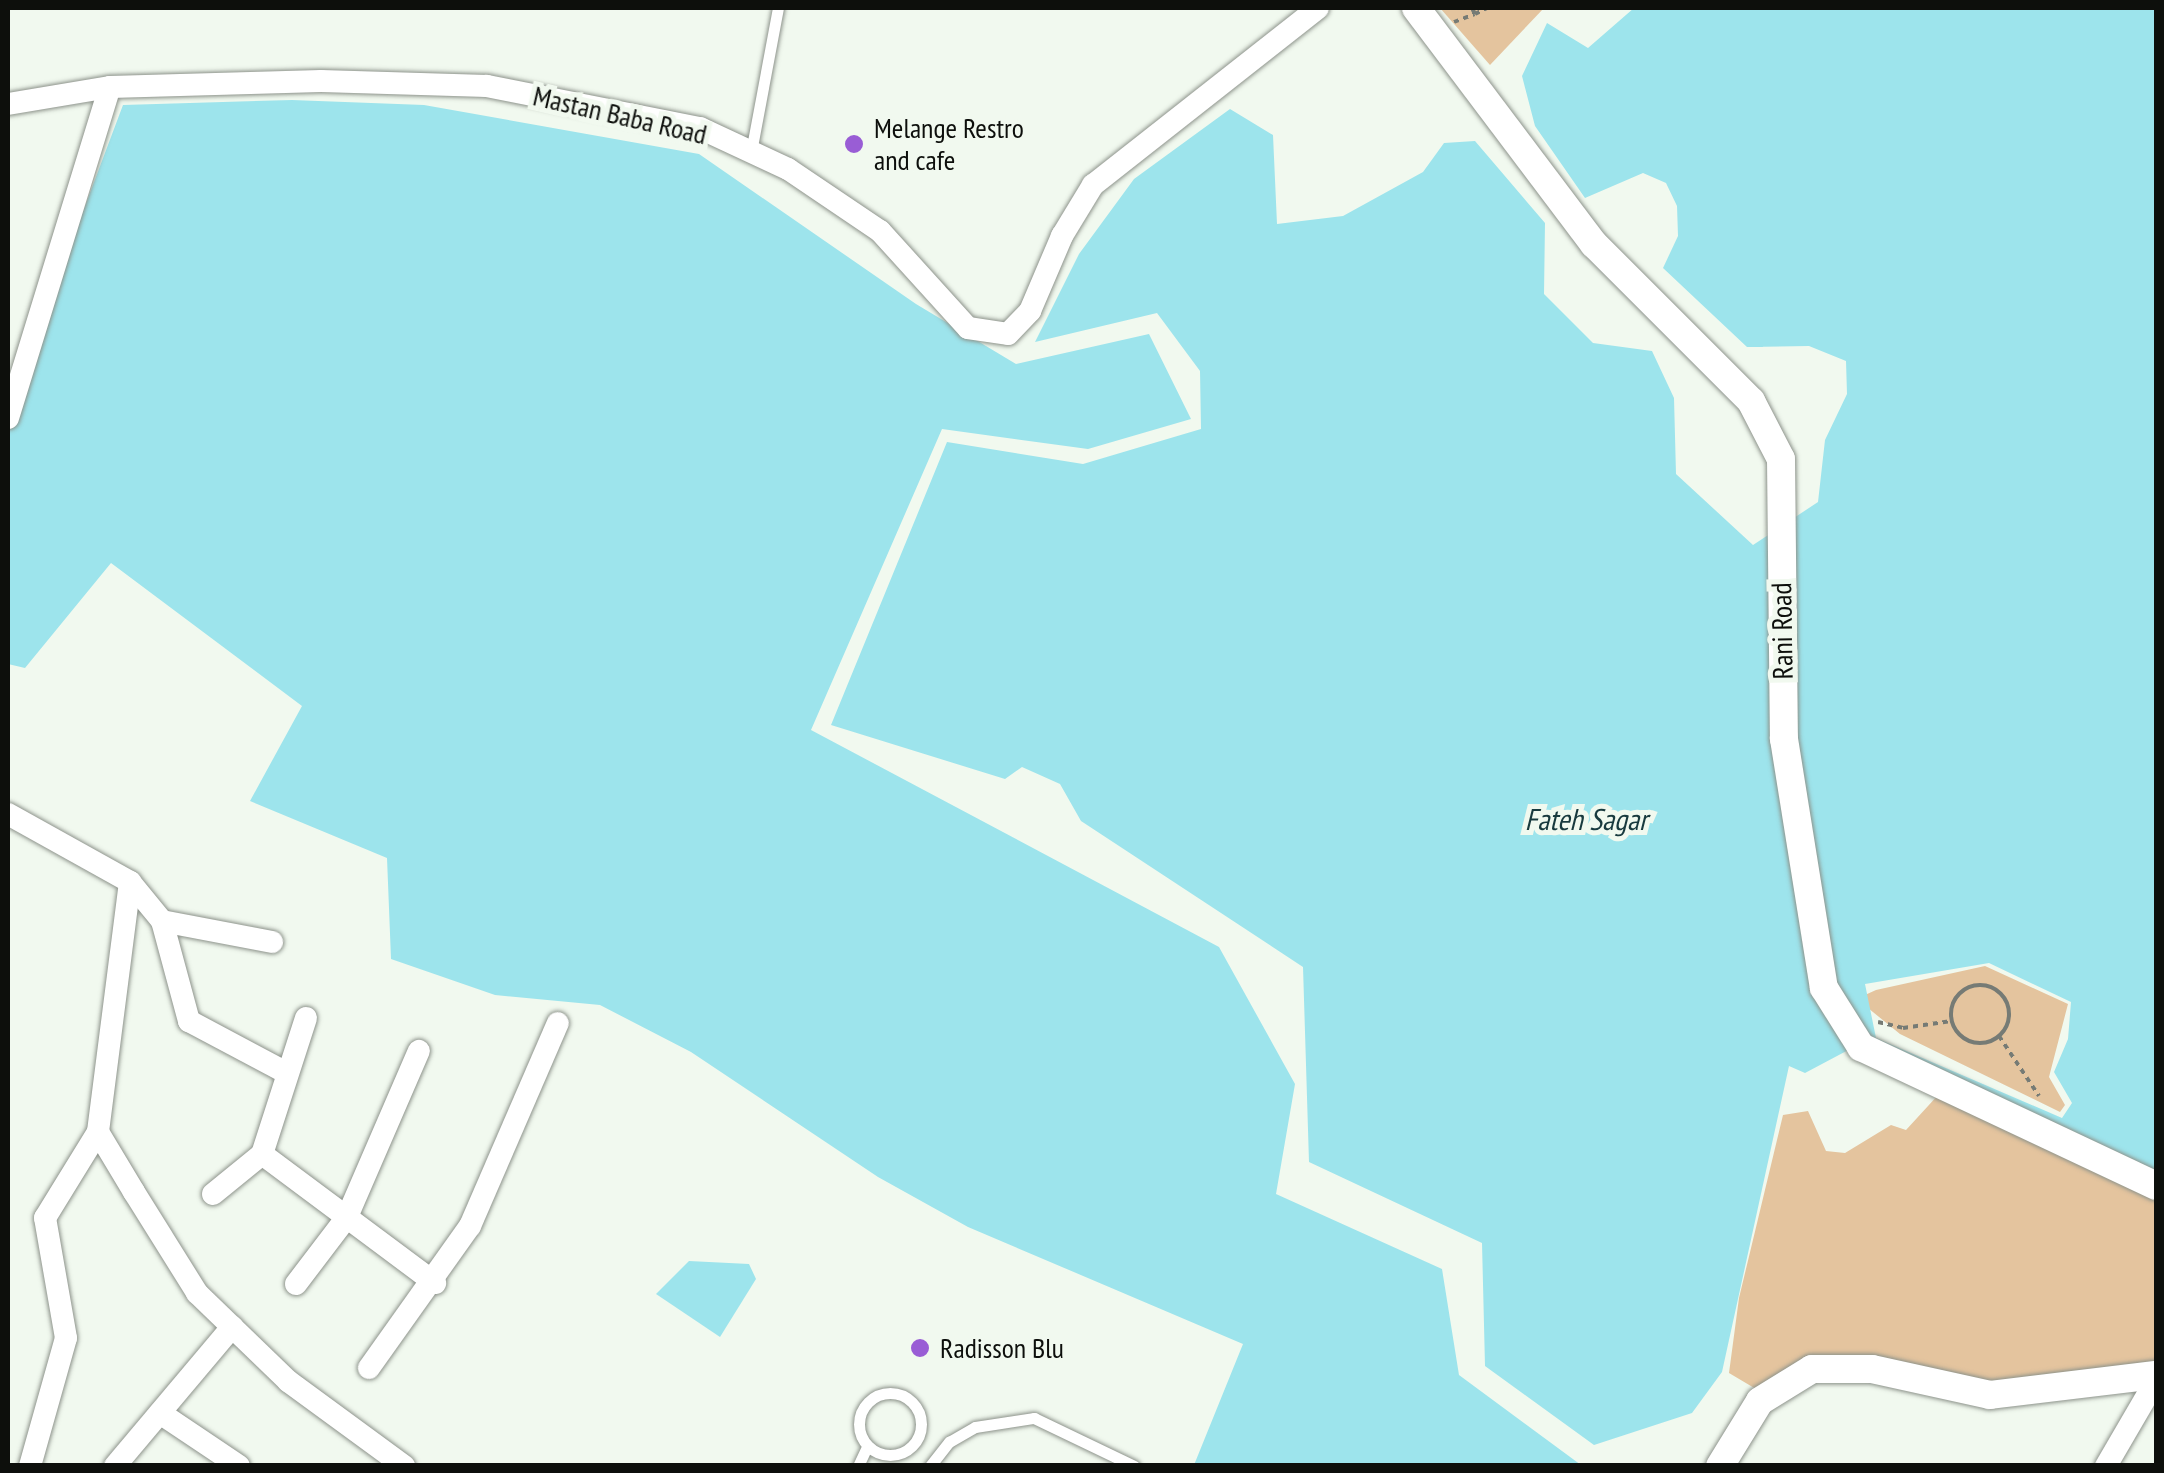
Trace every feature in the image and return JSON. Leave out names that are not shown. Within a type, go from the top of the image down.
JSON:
[{"type":"street","name":"Mastan Baba Road","points":[[8,104],[110,87],[320,81],[487,86],[700,128],[751,152],[880,231],[968,328],[1008,334],[1030,311],[1062,236],[1093,185],[1318,8]]},
{"type":"street","name":"Rani Road","points":[[1415,8],[1594,244],[1751,401],[1781,459],[1784,739],[1824,988],[1862,1047],[2156,1186]]},
{"type":"street","points":[[8,418],[110,87]]},
{"type":"street","points":[[8,814],[130,882],[162,921],[189,1021],[287,1073]]},
{"type":"street","points":[[30,1466],[66,1338],[45,1218],[98,1132],[130,882]]},
{"type":"street","points":[[162,921],[272,942]]},
{"type":"street","points":[[213,1194],[262,1154],[306,1018]]},
{"type":"street","points":[[369,1368],[434,1282],[470,1226],[558,1022]]},
{"type":"street","points":[[296,1284],[347,1217],[419,1051]]},
{"type":"street","points":[[98,1132],[198,1293],[288,1381],[394,1463]]},
{"type":"street","points":[[262,1154],[434,1282]]},
{"type":"street","points":[[115,1466],[232,1327]]},
{"type":"street","points":[[1720,1466],[1760,1401],[1812,1369],[1872,1368],[1990,1395],[2156,1378]]},
{"type":"street","points":[[2106,1466],[2156,1378]]},
{"type":"street","points":[[160,1413],[239,1466]]},
{"type":"lane","points":[[751,152],[778,8]]},
{"type":"lane","points":[[874,1398],[906,1398],[923,1411],[925,1425],[904,1450],[885,1455],[867,1447],[858,1433],[861,1411],[874,1398]]},
{"type":"lane","points":[[930,1466],[949,1442],[976,1427],[1034,1418],[1134,1466]]},
{"type":"lane","points":[[858,1466],[867,1447]]},
{"type":"path","points":[[1472,8],[1476,14]]},
{"type":"path","points":[[1448,24],[1487,8]]},
{"type":"path","points":[[1951,1021],[1958,994],[1984,984],[2001,993],[2010,1010],[2000,1036]]},
{"type":"path","points":[[1878,1022],[1904,1028],[1951,1021]]},
{"type":"path","points":[[1951,1021],[1971,1042],[2000,1036]]},
{"type":"path","points":[[2000,1036],[2039,1096]]},
{"type":"shaded area","points":[[1440,8],[1544,8],[1490,65]]},
{"type":"shaded area","points":[[1985,966],[2068,1004],[2049,1077],[2065,1105],[2060,1112],[1900,1034],[1868,1008],[1865,995],[1876,990]]},
{"type":"shaded area","points":[[1939,1094],[2156,1198],[2156,1363],[1990,1387],[1883,1362],[1761,1392],[1729,1373],[1739,1298],[1783,1115],[1808,1111],[1826,1151],[1845,1153],[1891,1125],[1906,1130]]},
{"type":"water","name":"Fateh Sagar","points":[[1634,8],[2156,8],[2156,1171],[1869,1039],[1805,1073],[1789,1066],[1722,1372],[1692,1413],[1594,1445],[1485,1366],[1482,1243],[1309,1162],[1303,967],[1081,821],[1060,784],[1022,767],[1005,779],[831,725],[947,442],[1083,464],[1201,429],[1200,371],[1157,313],[1035,342],[1079,254],[1134,179],[1230,109],[1273,135],[1277,224],[1343,216],[1423,172],[1444,143],[1475,141],[1545,223],[1544,294],[1593,343],[1652,351],[1674,398],[1676,474],[1753,545],[1818,502],[1825,440],[1847,394],[1846,361],[1809,346],[1747,347],[1663,268],[1678,236],[1677,206],[1666,183],[1643,173],[1585,198],[1535,126],[1522,76],[1547,23],[1588,48]],"holes":[[[1989,963],[2071,1002],[2068,1039],[2054,1072],[2072,1103],[2062,1118],[1876,1038],[1865,984]]]},
{"type":"water","points":[[292,100],[424,105],[699,154],[916,304],[1016,364],[1149,334],[1191,419],[1088,449],[942,429],[811,730],[1219,947],[1295,1084],[1276,1194],[1442,1269],[1459,1375],[1581,1465],[1194,1465],[1243,1344],[968,1227],[878,1177],[691,1052],[600,1005],[495,995],[391,959],[387,858],[250,801],[302,706],[111,563],[25,668],[8,664],[8,411],[123,105]]},
{"type":"water","points":[[689,1261],[749,1264],[756,1279],[720,1337],[656,1294]]},
{"type":"place","name":"Melange Restro and cafe","points":[[854,144]]},
{"type":"place","name":"Radisson Blu","points":[[920,1348]]}]
